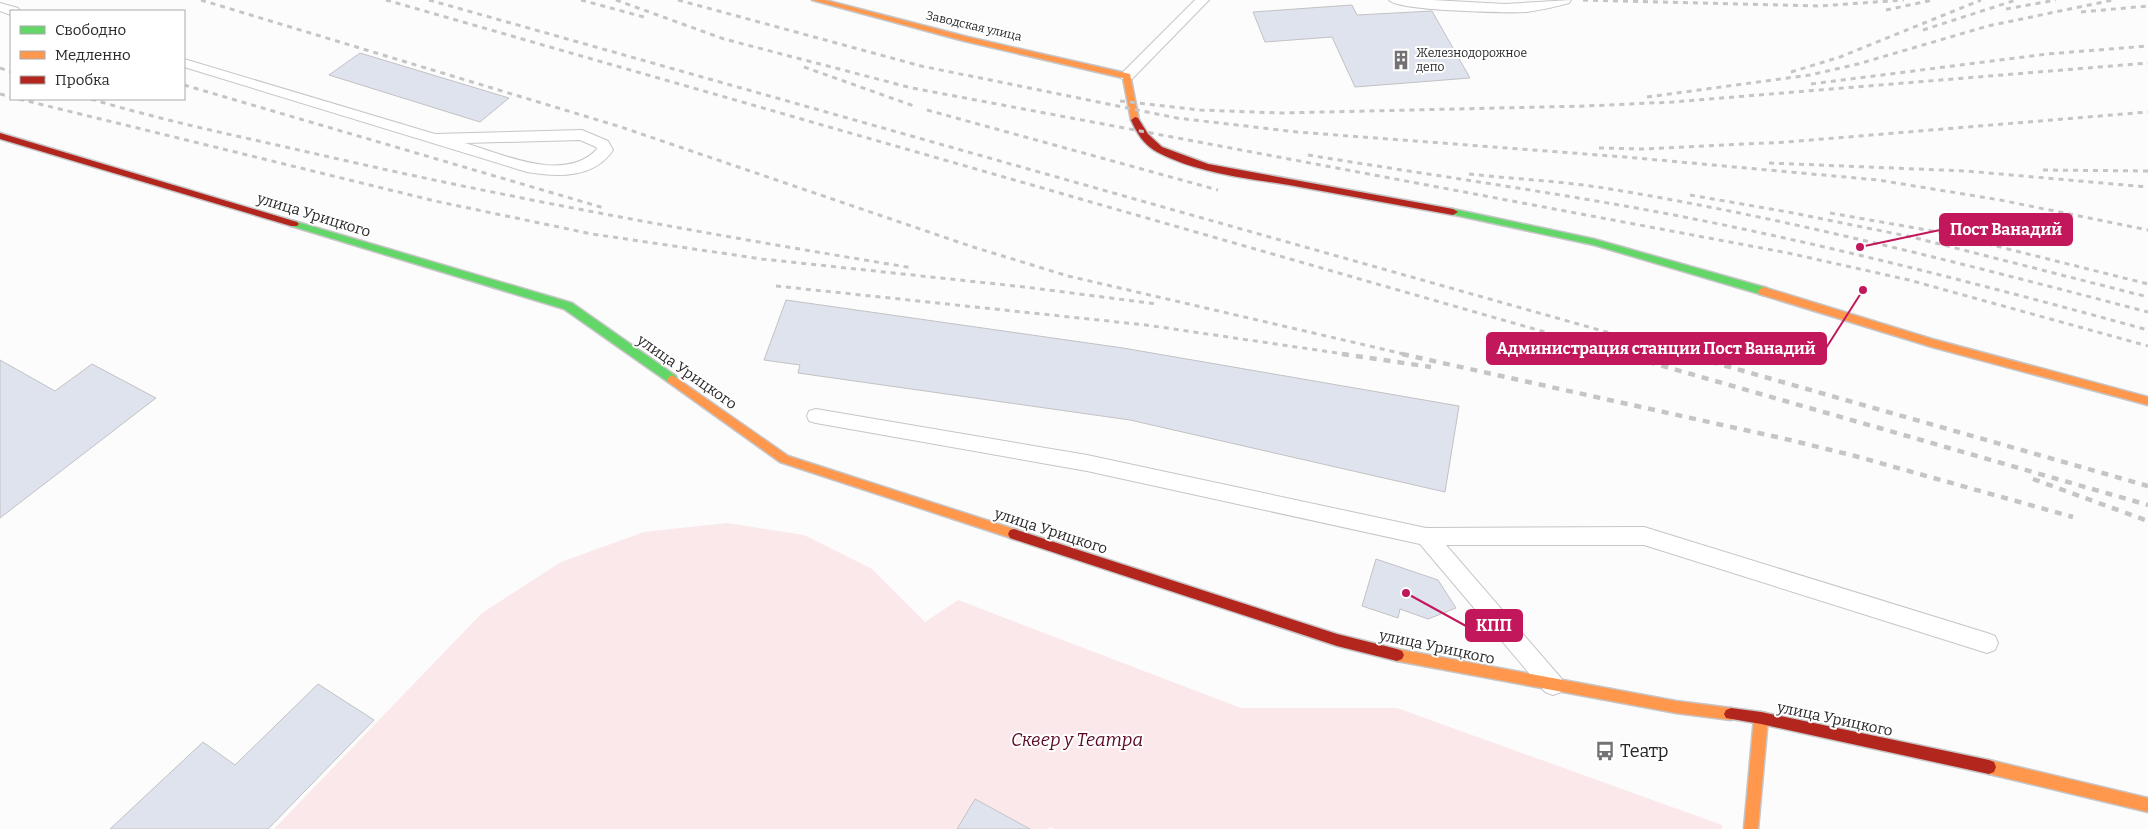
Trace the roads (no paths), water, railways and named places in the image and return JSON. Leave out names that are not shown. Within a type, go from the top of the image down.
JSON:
[{"type":"street","name":"Заводская улица","points":[[816,0],[967,39],[1127,76]]},
{"type":"street","points":[[1127,76],[1130,102],[1141,135],[1156,147],[1197,163],[1242,174],[1441,209],[1548,231],[1642,254],[1902,334],[2148,401]]},
{"type":"street","name":"улица Урицкого","points":[[0,136],[568,306],[784,459],[1337,640],[1412,659],[1553,685],[1676,707],[1761,718],[1985,766],[2148,804]]},
{"type":"street","points":[[1751,829],[1761,718]]},
{"type":"lane","points":[[1127,76],[1202,0]]},
{"type":"lane","points":[[1396,0],[1499,8],[1548,5],[1564,0]]},
{"type":"lane","points":[[185,63],[527,167],[550,171],[568,170],[585,166],[600,157],[605,150],[603,144],[582,135],[435,139]]},
{"type":"lane","points":[[816,416],[1087,463],[1426,536],[1644,536],[1988,643]]},
{"type":"lane","points":[[1426,536],[1553,685]]},
{"type":"railway","points":[[201,0],[621,127],[970,246],[1068,276],[1408,355]]},
{"type":"railway","points":[[386,0],[1625,355]]},
{"type":"railway","points":[[429,0],[1688,355]]},
{"type":"railway","points":[[581,0],[644,17]]},
{"type":"railway","points":[[616,0],[724,39],[912,88],[1788,253],[1909,280],[2148,346]]},
{"type":"railway","points":[[678,0],[921,66],[1177,118],[1297,132],[1625,157],[1878,180],[2000,200],[2148,230]]},
{"type":"railway","points":[[1583,0],[1819,6],[1904,0]]},
{"type":"railway","points":[[1886,10],[1933,0]]},
{"type":"railway","points":[[1791,72],[1840,57],[1981,0]]},
{"type":"railway","points":[[1923,30],[2016,0]]},
{"type":"railway","points":[[2006,9],[2056,0]]},
{"type":"railway","points":[[1647,97],[1810,75],[1858,64],[1988,26],[2113,0]]},
{"type":"railway","points":[[2081,12],[2148,6]]},
{"type":"railway","points":[[1811,84],[2047,54],[2148,46]]},
{"type":"railway","points":[[1120,101],[1200,110],[1281,113],[1586,106],[1673,102],[2148,63]]},
{"type":"railway","points":[[804,67],[914,106]]},
{"type":"railway","points":[[0,68],[10,72]]},
{"type":"railway","points":[[185,85],[604,208]]},
{"type":"railway","points":[[0,94],[10,97]]},
{"type":"railway","points":[[23,100],[435,201],[592,234],[762,259],[1025,287],[1157,304]]},
{"type":"railway","points":[[95,100],[201,128],[462,186],[762,243],[913,268]]},
{"type":"railway","points":[[927,110],[1218,190]]},
{"type":"railway","points":[[1599,148],[1643,149],[1787,142],[2148,112]]},
{"type":"railway","points":[[1308,155],[1583,199],[1734,227],[1912,268],[2148,330]]},
{"type":"railway","points":[[1769,163],[1966,171],[2148,187]]},
{"type":"railway","points":[[2043,170],[2148,171]]},
{"type":"railway","points":[[1469,174],[1604,188],[1741,213],[1945,260],[2148,312]]},
{"type":"railway","points":[[1690,195],[1788,212],[1912,237],[2148,297]]},
{"type":"railway","points":[[1830,213],[1944,233],[2148,284]]},
{"type":"railway","points":[[776,286],[1146,325],[1351,355]]},
{"type":"railway","points":[[1342,354],[1431,367]]},
{"type":"railway","points":[[1402,354],[1790,440],[1855,456],[2073,517]]},
{"type":"railway","points":[[1621,354],[2148,505]]},
{"type":"railway","points":[[1684,354],[2148,486]]},
{"type":"railway","points":[[2033,479],[2148,521]]},
{"type":"place","name":"Железнодорожное депо","points":[[1401,60]]},
{"type":"place","name":"Пост Ванадий","points":[[1860,247]]},
{"type":"place","name":"Администрация станции Пост Ванадий","points":[[1863,290]]},
{"type":"place","name":"КПП","points":[[1406,593]]},
{"type":"place","name":"Театр","points":[[1605,751]]},
{"type":"park label","name":"Сквер у Театра","points":[[1077,740]]}]
